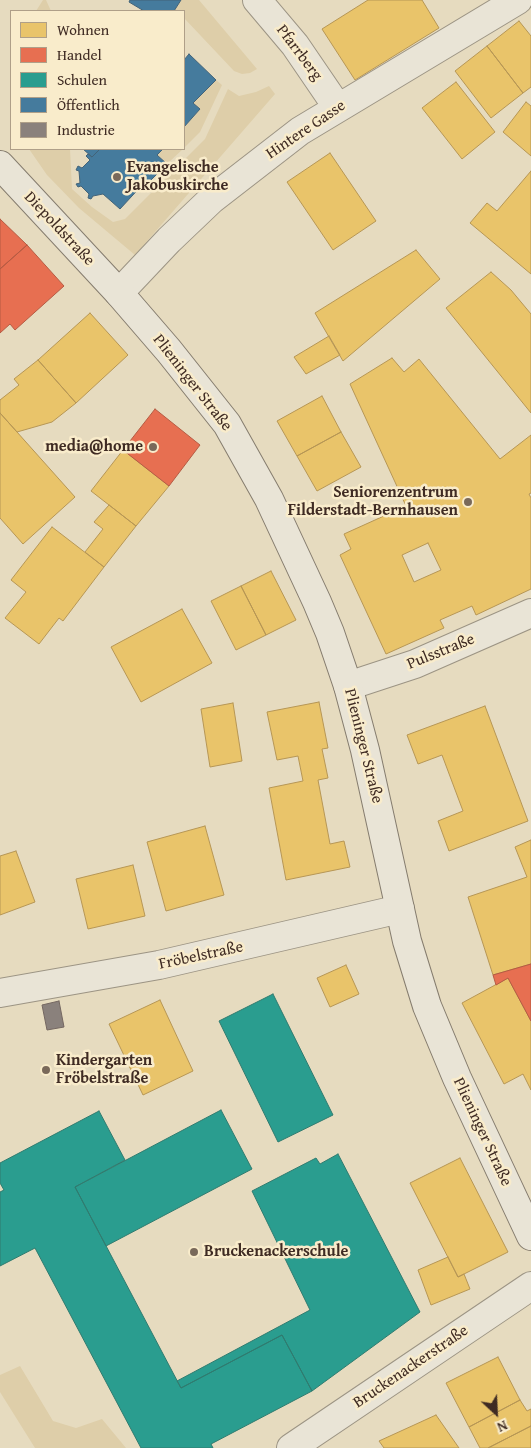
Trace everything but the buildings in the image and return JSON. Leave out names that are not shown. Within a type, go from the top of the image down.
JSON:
[{"type":"street","name":"Pfarrberg","points":[[257,0],[295,44],[338,108]]},
{"type":"street","name":"Hintere Gasse","points":[[119,293],[169,240],[211,200],[300,131],[518,0]]},
{"type":"street","name":"Diepoldstraße","points":[[0,165],[119,293]]},
{"type":"street","name":"Plieninger Straße","points":[[119,293],[170,351],[227,424],[269,499],[302,567],[330,633],[348,686],[366,750],[400,908],[417,976],[439,1035],[489,1149],[531,1236]]},
{"type":"street","name":"Pulsstraße","points":[[348,686],[414,664],[531,613]]},
{"type":"street","name":"Fröbelstraße","points":[[0,993],[159,965],[400,908]]},
{"type":"street","name":"Bruckenackerstraße","points":[[291,1448],[531,1286]]},
{"type":"shaded area","points":[[43,0],[46,0],[51,10],[37,10]]},
{"type":"shaded area","points":[[181,0],[199,0],[257,69],[250,73],[242,74],[234,71],[185,19],[185,10],[175,10]]},
{"type":"shaded area","points":[[216,80],[222,85],[200,132],[185,147],[185,126],[200,109],[193,103]]},
{"type":"shaded area","points":[[269,86],[275,94],[135,255],[79,208],[47,175],[30,150],[70,150],[72,189],[113,222],[125,219],[205,139],[228,89],[239,96],[256,92]]},
{"type":"shaded area","points":[[162,150],[182,150],[167,164],[157,155]]},
{"type":"shaded area","points":[[20,1366],[53,1421],[76,1428],[102,1419],[126,1448],[35,1448],[0,1392],[0,1375]]},
{"type":"place","name":"Evangelische Jakobuskirche","points":[[117,177]]},
{"type":"place","name":"media@home","points":[[153,447]]},
{"type":"place","name":"Seniorenzentrum Filderstadt-Bernhausen","points":[[468,502]]},
{"type":"place","name":"Kindergarten Fröbelstraße","points":[[46,1070]]},
{"type":"place","name":"Bruckenackerschule","points":[[194,1252]]}]
